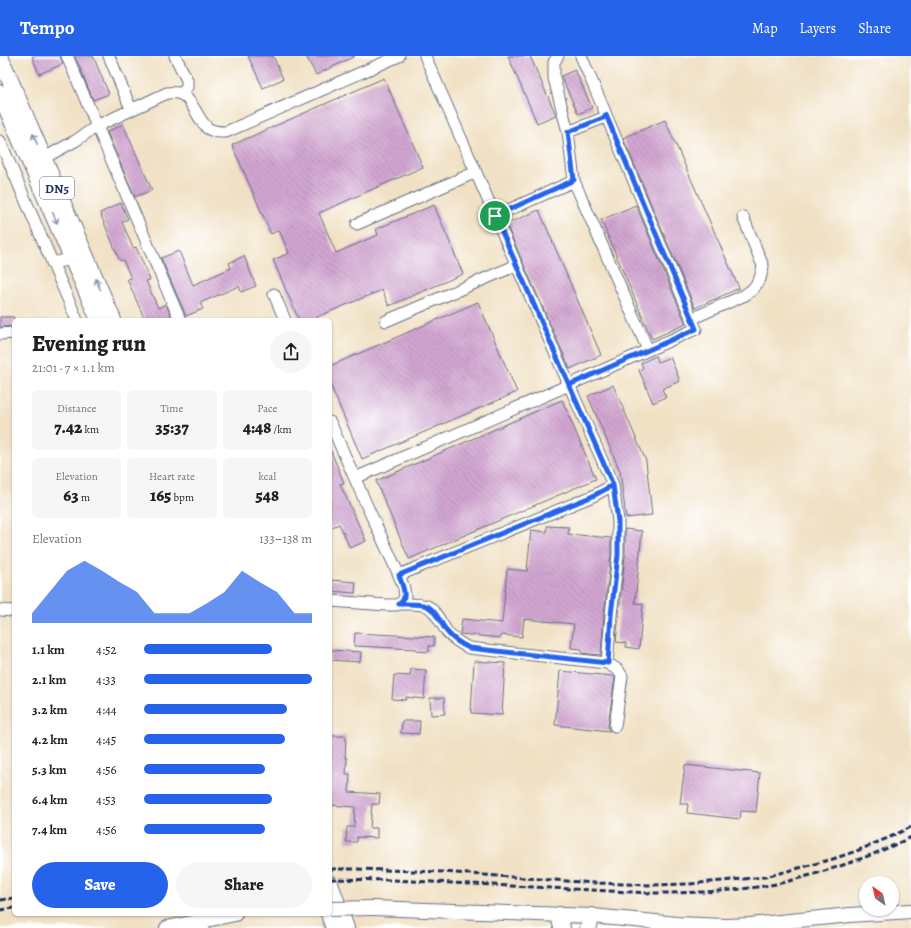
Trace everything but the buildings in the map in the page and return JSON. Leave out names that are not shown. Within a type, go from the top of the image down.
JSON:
[{"type":"highway","name":"DN5","points":[[0,57],[112,318]]},
{"type":"highway","name":"DN5","points":[[0,93],[98,318]]},
{"type":"highway","points":[[332,890],[346,928]]},
{"type":"highway","points":[[330,916],[334,928]]},
{"type":"main road","points":[[332,909],[372,908],[590,922],[611,917],[643,924],[683,924],[726,927],[911,911]]},
{"type":"main road","points":[[167,928],[200,925],[229,916]]},
{"type":"street","points":[[68,56],[179,318]]},
{"type":"street","points":[[109,56],[131,109]]},
{"type":"street","points":[[175,56],[187,80],[187,87],[181,94]]},
{"type":"street","points":[[44,158],[75,141],[97,126],[166,93],[174,92],[181,94],[188,99],[207,128],[215,132],[226,132],[399,56]]},
{"type":"street","points":[[425,56],[613,485],[618,521],[618,555],[611,615],[608,663]]},
{"type":"street","points":[[558,56],[554,62],[554,78],[568,132],[574,180],[648,350]]},
{"type":"street","points":[[355,478],[696,329],[581,56]]},
{"type":"street","points":[[568,132],[603,118],[606,115]]},
{"type":"street","points":[[0,141],[76,318]]},
{"type":"street","points":[[357,224],[476,172]]},
{"type":"street","points":[[495,216],[574,180]]},
{"type":"street","points":[[691,319],[745,295],[753,289],[760,279],[763,266],[743,217]]},
{"type":"street","points":[[52,263],[72,259]]},
{"type":"street","points":[[386,321],[517,265]]},
{"type":"street","points":[[274,294],[284,318]]},
{"type":"street","points":[[0,334],[12,333]]},
{"type":"street","points":[[332,426],[404,588],[405,597],[399,604]]},
{"type":"street","points":[[399,575],[593,496],[613,485]]},
{"type":"street","points":[[332,601],[387,605],[422,605],[433,611],[449,634],[458,643],[469,648],[608,663],[618,670],[622,676],[615,726]]},
{"type":"street","points":[[0,610],[12,611]]},
{"type":"railway","points":[[332,869],[442,872],[595,883],[652,885],[689,884],[765,877],[833,859],[859,850],[911,827]]},
{"type":"railway","points":[[332,879],[392,880],[651,893],[722,891],[770,885],[811,875],[862,858],[911,837]]},
{"type":"railway","points":[[0,900],[12,898]]},
{"type":"railway","points":[[0,910],[12,908]]},
{"type":"route","points":[[495,216],[574,180],[568,132],[603,118],[606,115],[696,329],[569,385],[613,485],[618,521],[618,555],[611,615],[608,663],[469,648],[458,643],[449,634],[433,611],[428,607],[422,605],[399,604],[405,597],[404,588],[399,575],[593,496],[613,485],[495,216]]}]
